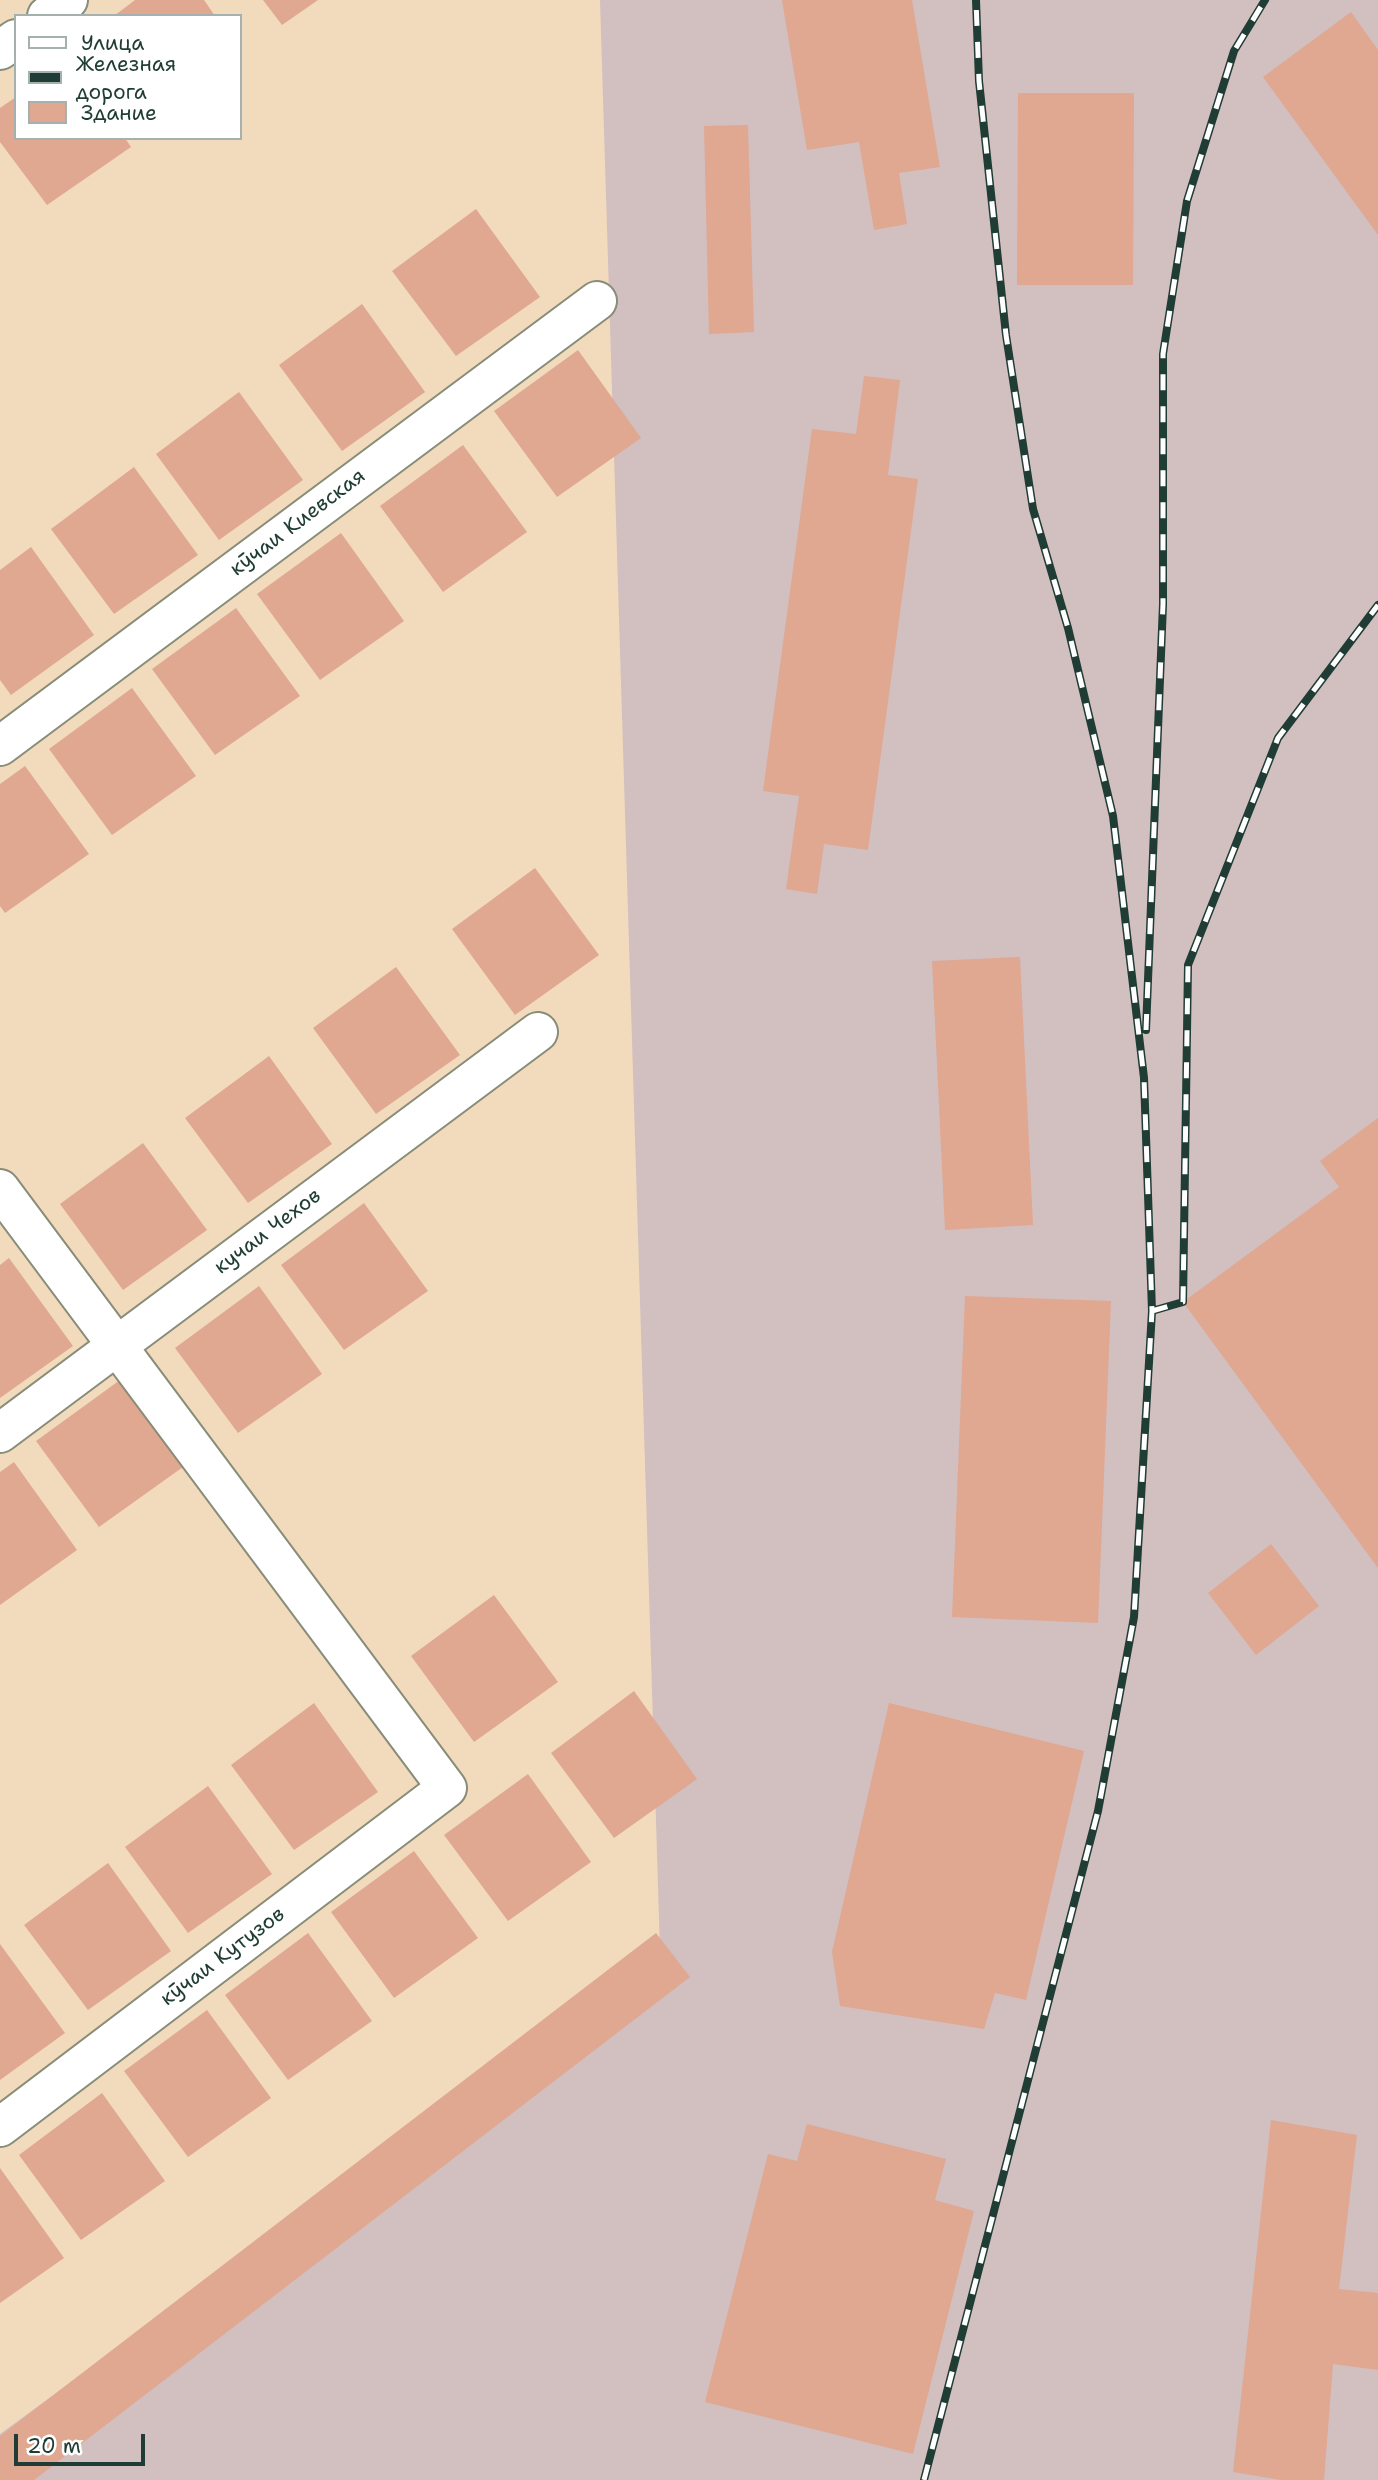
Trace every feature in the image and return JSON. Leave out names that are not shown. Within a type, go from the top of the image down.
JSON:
[{"type":"street","points":[[50,14],[68,0]]},
{"type":"street","name":"кӯчаи Киевская","points":[[0,746],[597,301]]},
{"type":"street","name":"кучаи Чехов","points":[[0,1433],[538,1032]]},
{"type":"street","points":[[0,1189],[116,1345]]},
{"type":"street","name":"кӯчаи Кутузов","points":[[0,2127],[447,1788],[116,1345]]},
{"type":"shaded area","points":[[600,0],[1378,0],[1378,2480],[0,2480],[0,2434],[660,1951]]},
{"type":"building","points":[[135,0],[204,0],[214,14],[117,14]]},
{"type":"building","points":[[263,0],[318,0],[282,25]]},
{"type":"building","points":[[782,0],[912,0],[940,167],[899,173],[907,224],[874,230],[859,142],[807,150]]},
{"type":"building","points":[[1351,12],[1378,50],[1378,235],[1263,77]]},
{"type":"building","points":[[1018,93],[1134,93],[1133,285],[1017,285]]},
{"type":"building","points":[[14,98],[14,140],[126,140],[131,147],[47,205],[0,142],[0,108]]},
{"type":"building","points":[[748,125],[754,332],[709,334],[704,126]]},
{"type":"building","points":[[476,209],[540,297],[456,356],[392,271]]},
{"type":"building","points":[[362,304],[425,392],[342,451],[279,365]]},
{"type":"building","points":[[578,350],[641,438],[557,497],[494,411]]},
{"type":"building","points":[[864,376],[900,380],[888,475],[918,479],[868,850],[824,844],[817,894],[786,889],[799,796],[763,791],[812,429],[856,434]]},
{"type":"building","points":[[239,392],[303,480],[219,540],[156,454]]},
{"type":"building","points":[[463,445],[527,532],[443,592],[380,506]]},
{"type":"building","points":[[134,467],[198,555],[114,614],[51,529]]},
{"type":"building","points":[[341,533],[404,621],[320,680],[257,594]]},
{"type":"building","points":[[31,547],[94,635],[11,695],[0,680],[0,570]]},
{"type":"building","points":[[236,608],[300,696],[215,755],[152,669]]},
{"type":"building","points":[[132,688],[196,776],[112,835],[49,749]]},
{"type":"building","points":[[25,766],[89,854],[5,913],[0,906],[0,784]]},
{"type":"building","points":[[535,868],[599,955],[515,1015],[452,929]]},
{"type":"building","points":[[1020,957],[1033,1225],[945,1230],[932,961]]},
{"type":"building","points":[[396,967],[460,1055],[376,1114],[313,1028]]},
{"type":"building","points":[[269,1056],[332,1144],[248,1203],[185,1118]]},
{"type":"building","points":[[1378,1118],[1378,1568],[1183,1302],[1339,1187],[1320,1161]]},
{"type":"building","points":[[143,1143],[207,1230],[123,1290],[60,1204]]},
{"type":"building","points":[[364,1203],[428,1291],[344,1350],[281,1265]]},
{"type":"building","points":[[9,1258],[73,1346],[0,1398],[0,1265]]},
{"type":"building","points":[[259,1286],[322,1374],[238,1433],[175,1348]]},
{"type":"building","points":[[965,1296],[1111,1301],[1098,1623],[952,1617]]},
{"type":"building","points":[[120,1380],[183,1467],[99,1527],[36,1441]]},
{"type":"building","points":[[14,1462],[77,1550],[0,1605],[0,1472]]},
{"type":"building","points":[[1271,1544],[1319,1606],[1256,1655],[1208,1593]]},
{"type":"building","points":[[494,1595],[558,1682],[474,1742],[411,1656]]},
{"type":"building","points":[[634,1691],[697,1779],[614,1838],[551,1753]]},
{"type":"building","points":[[314,1703],[378,1792],[294,1850],[231,1765]]},
{"type":"building","points":[[889,1703],[1084,1751],[1026,2000],[995,1993],[984,2029],[840,2006],[832,1952]]},
{"type":"building","points":[[528,1774],[591,1862],[508,1921],[444,1835]]},
{"type":"building","points":[[208,1786],[272,1874],[188,1933],[125,1847]]},
{"type":"building","points":[[414,1851],[478,1938],[394,1998],[331,1912]]},
{"type":"building","points":[[108,1863],[171,1951],[88,2010],[24,1925]]},
{"type":"building","points":[[308,1933],[372,2021],[288,2080],[225,1995]]},
{"type":"building","points":[[656,1933],[690,1977],[34,2480],[0,2480],[0,2436]]},
{"type":"building","points":[[0,1944],[65,2033],[0,2080]]},
{"type":"building","points":[[207,2010],[271,2098],[188,2157],[124,2071]]},
{"type":"building","points":[[102,2093],[165,2181],[81,2240],[19,2155]]},
{"type":"building","points":[[1271,2120],[1357,2135],[1339,2289],[1378,2293],[1378,2370],[1333,2364],[1324,2480],[1281,2480],[1233,2472]]},
{"type":"building","points":[[807,2124],[946,2159],[935,2200],[974,2211],[913,2454],[705,2402],[768,2154],[797,2161]]},
{"type":"building","points":[[0,2168],[64,2258],[0,2303]]},
{"type":"railway","points":[[924,2480],[1098,1811],[1134,1617],[1152,1311],[1144,1078],[1113,816],[1068,628],[1033,509],[1006,335],[979,81],[976,0]]},
{"type":"railway","points":[[1146,1030],[1163,604],[1163,354],[1187,201],[1234,51],[1265,0]]},
{"type":"railway","points":[[1152,1311],[1183,1302],[1188,965],[1278,738],[1378,605]]}]
